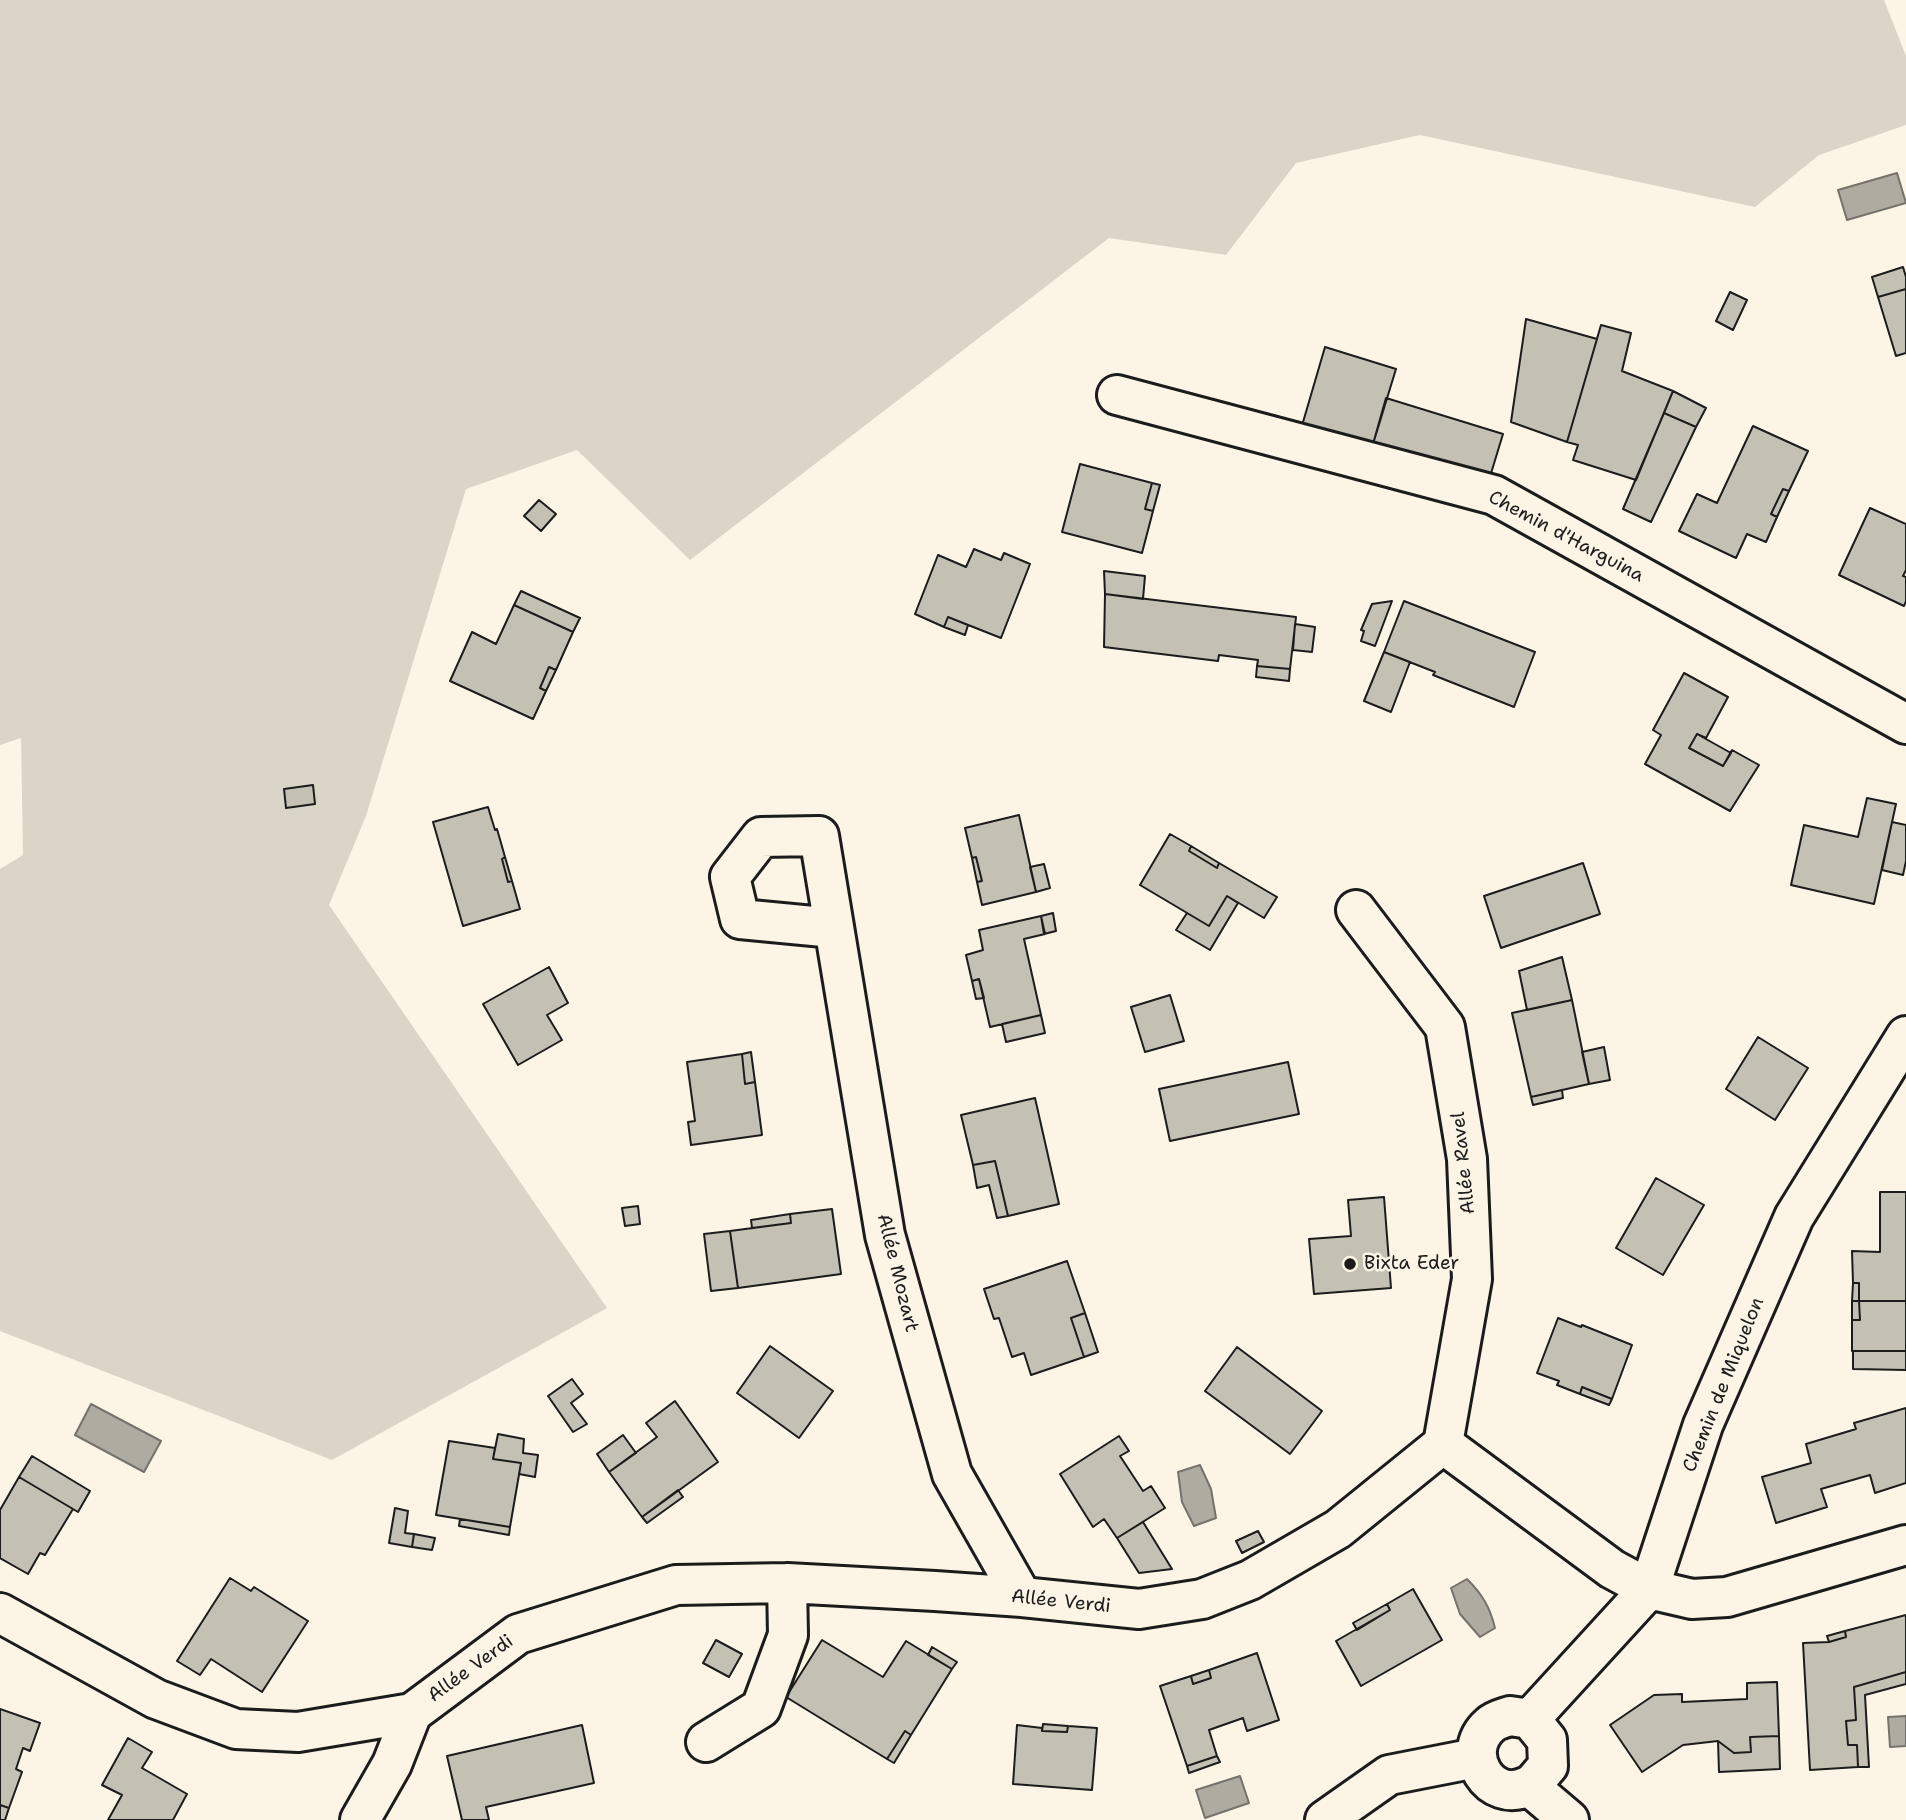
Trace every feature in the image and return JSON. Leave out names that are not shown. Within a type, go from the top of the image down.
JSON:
[{"type":"street","name":"Chemin d'Harguina","points":[[1117,394],[1494,495],[1906,724]]},
{"type":"street","name":"Allée Ravel","points":[[1356,910],[1445,1027],[1465,1145],[1472,1279],[1443,1444]]},
{"type":"street","name":"Allée Mozart","points":[[834,928],[885,1235],[892,1261],[952,1474],[1022,1597]]},
{"type":"street","name":"Chemin de Miquelon","points":[[1530,1719],[1649,1590],[1703,1425],[1794,1217],[1906,1036]]},
{"type":"street","points":[[1443,1444],[1612,1569],[1649,1590],[1692,1599],[1727,1597],[1906,1545]]},
{"type":"street","name":"Allée Verdi","points":[[0,1613],[156,1699],[236,1729],[298,1732],[412,1713],[518,1634],[676,1585],[787,1583],[1022,1597],[1139,1609],[1202,1599],[1250,1580],[1338,1529],[1443,1444]]},
{"type":"street","points":[[706,1742],[761,1708],[788,1635],[787,1583]]},
{"type":"street","name":"Allée Verdi","points":[[360,1820],[392,1764],[412,1713]]},
{"type":"street","points":[[1510,1716],[1530,1719],[1548,1740],[1548,1766],[1529,1786],[1512,1790],[1495,1786],[1482,1774],[1476,1758],[1479,1738],[1492,1723],[1510,1716]]},
{"type":"street","points":[[1325,1820],[1389,1775],[1476,1758]]},
{"type":"street","points":[[1529,1786],[1569,1820]]},
{"type":"shaded area","points":[[0,0],[1884,0],[1906,56],[1906,125],[1819,155],[1755,207],[1420,135],[1296,163],[1226,255],[1109,238],[690,560],[577,450],[466,489],[366,816],[329,905],[607,1308],[332,1460],[0,1331],[0,869],[23,855],[21,738],[0,745]]},
{"type":"shaded area","points":[[1897,173],[1906,203],[1847,220],[1838,190]]},
{"type":"shaded area","points":[[91,1404],[161,1441],[144,1472],[75,1435]]},
{"type":"shaded area","points":[[1200,1465],[1211,1489],[1216,1518],[1194,1526],[1182,1502],[1178,1472]]},
{"type":"shaded area","points":[[1467,1579],[1485,1601],[1495,1628],[1480,1637],[1460,1614],[1451,1588]]},
{"type":"shaded area","points":[[1906,1716],[1906,1746],[1890,1747],[1888,1717]]},
{"type":"shaded area","points":[[1240,1776],[1249,1803],[1205,1818],[1196,1790]]},
{"type":"building","points":[[1903,267],[1906,289],[1878,297],[1872,277]]},
{"type":"building","points":[[1906,289],[1906,353],[1896,356],[1878,297]]},
{"type":"building","points":[[1730,292],[1747,300],[1733,330],[1716,321]]},
{"type":"building","points":[[1526,319],[1597,339],[1567,442],[1511,422]]},
{"type":"building","points":[[1601,325],[1631,333],[1622,371],[1673,391],[1636,480],[1573,460],[1578,445],[1567,442]]},
{"type":"building","points":[[1325,347],[1396,369],[1373,444],[1301,429]]},
{"type":"building","points":[[1673,391],[1706,408],[1696,427],[1664,413]]},
{"type":"building","points":[[1386,398],[1503,434],[1489,480],[1373,444]]},
{"type":"building","points":[[1664,413],[1696,427],[1651,522],[1623,509]]},
{"type":"building","points":[[1753,426],[1808,451],[1789,491],[1783,489],[1771,514],[1777,517],[1766,542],[1747,534],[1736,558],[1679,531],[1697,494],[1717,503]]},
{"type":"building","points":[[1080,464],[1152,483],[1145,509],[1153,511],[1142,553],[1062,532]]},
{"type":"building","points":[[1152,483],[1160,485],[1153,511],[1145,509]]},
{"type":"building","points":[[1783,489],[1789,491],[1777,517],[1771,514]]},
{"type":"building","points":[[539,500],[556,514],[541,531],[524,516]]},
{"type":"building","points":[[1870,508],[1906,524],[1904,606],[1839,575]]},
{"type":"building","points":[[974,549],[1001,560],[1004,553],[1030,564],[1001,638],[948,617],[944,627],[915,614],[938,555],[966,567]]},
{"type":"building","points":[[1104,571],[1145,576],[1143,599],[1105,594]]},
{"type":"building","points":[[521,591],[580,618],[573,632],[514,605]]},
{"type":"building","points":[[1105,594],[1296,617],[1290,669],[1257,666],[1258,660],[1219,655],[1218,661],[1104,647]]},
{"type":"building","points":[[1392,601],[1375,646],[1361,641],[1364,631],[1361,630],[1372,604]]},
{"type":"building","points":[[1404,601],[1535,652],[1514,707],[1384,652]]},
{"type":"building","points":[[514,605],[573,632],[556,670],[549,667],[540,688],[546,691],[533,719],[450,681],[472,632],[496,644]]},
{"type":"building","points":[[948,617],[968,625],[965,635],[944,627]]},
{"type":"building","points":[[1295,624],[1315,627],[1312,652],[1293,650]]},
{"type":"building","points":[[1384,652],[1410,662],[1391,712],[1364,701]]},
{"type":"building","points":[[1257,666],[1290,669],[1289,681],[1256,677]]},
{"type":"building","points":[[549,667],[556,670],[546,691],[540,688]]},
{"type":"building","points":[[1684,673],[1728,697],[1706,738],[1697,734],[1689,748],[1723,766],[1732,750],[1759,765],[1730,811],[1645,764],[1661,735],[1653,730]]},
{"type":"building","points":[[1697,734],[1731,753],[1723,766],[1689,748]]},
{"type":"building","points":[[313,785],[315,804],[286,808],[284,789]]},
{"type":"building","points":[[1867,798],[1896,804],[1874,904],[1791,885],[1804,825],[1858,837]]},
{"type":"building","points":[[488,807],[505,857],[502,859],[508,882],[512,881],[520,909],[463,926],[433,822]]},
{"type":"building","points":[[1019,815],[1036,892],[982,905],[977,882],[982,881],[976,857],[972,858],[965,828]]},
{"type":"building","points":[[1892,822],[1906,825],[1906,861],[1903,875],[1882,870]]},
{"type":"building","points":[[1170,834],[1191,846],[1189,851],[1217,868],[1219,863],[1277,897],[1264,918],[1227,896],[1209,926],[1140,885]]},
{"type":"building","points":[[1191,846],[1219,863],[1217,868],[1189,851]]},
{"type":"building","points":[[505,857],[512,881],[508,882],[502,859]]},
{"type":"building","points":[[976,857],[982,881],[977,882],[972,858]]},
{"type":"building","points":[[1583,863],[1600,914],[1501,948],[1484,896]]},
{"type":"building","points":[[1044,864],[1050,888],[1036,892],[1030,867]]},
{"type":"building","points":[[1227,896],[1238,903],[1210,950],[1176,930],[1187,913],[1209,926]]},
{"type":"building","points":[[1053,913],[1056,931],[1044,934],[1041,916]]},
{"type":"building","points":[[1041,916],[1045,934],[1024,939],[1041,1015],[990,1027],[979,979],[972,981],[966,955],[983,950],[979,930]]},
{"type":"building","points":[[1562,957],[1572,1000],[1527,1010],[1519,971]]},
{"type":"building","points":[[549,967],[568,1003],[547,1015],[562,1040],[518,1065],[483,1004]]},
{"type":"building","points":[[979,979],[984,998],[976,999],[972,981]]},
{"type":"building","points":[[1170,995],[1184,1041],[1145,1052],[1131,1007]]},
{"type":"building","points":[[1572,1000],[1589,1084],[1531,1097],[1512,1013]]},
{"type":"building","points":[[1041,1015],[1045,1033],[1006,1042],[1002,1024]]},
{"type":"building","points":[[1758,1037],[1808,1068],[1775,1120],[1726,1089]]},
{"type":"building","points":[[1604,1047],[1610,1080],[1589,1084],[1582,1052]]},
{"type":"building","points":[[751,1052],[755,1082],[745,1084],[742,1054]]},
{"type":"building","points":[[742,1054],[745,1084],[755,1082],[762,1135],[691,1145],[688,1122],[695,1121],[687,1062]]},
{"type":"building","points":[[1288,1062],[1299,1114],[1170,1141],[1159,1089]]},
{"type":"building","points":[[1562,1090],[1563,1098],[1533,1105],[1531,1097]]},
{"type":"building","points":[[1035,1098],[1059,1204],[1008,1216],[995,1161],[973,1165],[961,1115]]},
{"type":"building","points":[[995,1161],[1008,1216],[997,1218],[989,1185],[977,1188],[973,1165]]},
{"type":"building","points":[[1656,1178],[1704,1205],[1663,1275],[1616,1248]]},
{"type":"building","points":[[1880,1192],[1906,1192],[1906,1301],[1859,1301],[1859,1283],[1853,1283],[1852,1251],[1880,1252]]},
{"type":"building","name":"Bixta Eder","points":[[1384,1197],[1391,1288],[1314,1294],[1309,1239],[1351,1236],[1348,1200]]},
{"type":"building","points":[[638,1206],[640,1224],[625,1226],[622,1208]]},
{"type":"building","points":[[832,1209],[841,1274],[738,1288],[730,1231],[791,1223],[790,1214]]},
{"type":"building","points":[[790,1214],[791,1223],[752,1228],[751,1220]]},
{"type":"building","points":[[730,1231],[738,1288],[711,1291],[704,1234]]},
{"type":"building","points":[[1067,1261],[1085,1313],[1071,1318],[1084,1357],[1031,1375],[1024,1353],[1012,1357],[999,1318],[994,1319],[984,1289]]},
{"type":"building","points":[[1853,1283],[1859,1283],[1859,1301],[1852,1301]]},
{"type":"building","points":[[1852,1301],[1859,1301],[1860,1320],[1852,1320]]},
{"type":"building","points":[[1859,1301],[1906,1301],[1906,1351],[1852,1351],[1852,1320],[1860,1320]]},
{"type":"building","points":[[1085,1313],[1098,1352],[1084,1357],[1071,1318]]},
{"type":"building","points":[[1558,1318],[1632,1345],[1612,1399],[1582,1387],[1580,1394],[1557,1385],[1559,1381],[1537,1373]]},
{"type":"building","points":[[770,1346],[833,1391],[799,1438],[737,1393]]},
{"type":"building","points":[[1237,1347],[1322,1411],[1290,1454],[1205,1391]]},
{"type":"building","points":[[1853,1351],[1906,1351],[1906,1370],[1853,1369]]},
{"type":"building","points":[[572,1379],[583,1394],[571,1403],[587,1424],[573,1432],[548,1396]]},
{"type":"building","points":[[1582,1387],[1612,1399],[1609,1405],[1580,1394]]},
{"type":"building","points":[[675,1401],[718,1462],[642,1517],[609,1472],[657,1437],[646,1423]]},
{"type":"building","points":[[1906,1408],[1906,1483],[1875,1493],[1870,1475],[1821,1489],[1827,1507],[1776,1523],[1762,1477],[1811,1463],[1806,1444],[1856,1429],[1854,1423]]},
{"type":"building","points":[[498,1434],[524,1439],[523,1453],[538,1455],[535,1477],[519,1474],[521,1463],[493,1459]]},
{"type":"building","points":[[623,1435],[636,1453],[609,1472],[597,1454]]},
{"type":"building","points":[[1119,1436],[1129,1451],[1120,1456],[1143,1491],[1151,1486],[1165,1508],[1117,1538],[1104,1519],[1093,1527],[1060,1474]]},
{"type":"building","points":[[449,1441],[495,1448],[493,1459],[521,1463],[510,1527],[436,1515]]},
{"type":"building","points":[[32,1456],[90,1491],[78,1512],[19,1477]]},
{"type":"building","points":[[19,1477],[73,1509],[45,1555],[40,1553],[28,1574],[0,1558],[0,1510]]},
{"type":"building","points":[[678,1490],[683,1497],[647,1523],[642,1517]]},
{"type":"building","points":[[395,1508],[408,1511],[405,1533],[414,1534],[412,1547],[389,1543]]},
{"type":"building","points":[[460,1519],[510,1527],[509,1535],[459,1526]]},
{"type":"building","points":[[1143,1522],[1172,1569],[1139,1573],[1117,1538]]},
{"type":"building","points":[[1258,1531],[1264,1542],[1242,1553],[1236,1541]]},
{"type":"building","points":[[414,1534],[435,1538],[432,1550],[412,1547]]},
{"type":"building","points":[[230,1578],[251,1591],[254,1587],[308,1621],[262,1692],[211,1659],[200,1675],[177,1661]]},
{"type":"building","points":[[1413,1589],[1442,1640],[1361,1686],[1336,1641],[1390,1610],[1387,1604]]},
{"type":"building","points":[[1387,1604],[1390,1610],[1357,1630],[1353,1623]]},
{"type":"building","points":[[1906,1615],[1906,1672],[1854,1687],[1856,1720],[1846,1721],[1848,1745],[1857,1745],[1858,1767],[1810,1770],[1803,1643],[1829,1642],[1846,1637],[1845,1631]]},
{"type":"building","points":[[1845,1631],[1846,1637],[1829,1642],[1827,1636]]},
{"type":"building","points":[[716,1640],[742,1654],[729,1677],[703,1663]]},
{"type":"building","points":[[822,1640],[883,1677],[906,1641],[952,1669],[911,1735],[905,1731],[887,1759],[786,1697]]},
{"type":"building","points":[[932,1647],[957,1662],[952,1669],[928,1655]]},
{"type":"building","points":[[1257,1653],[1279,1720],[1247,1731],[1243,1718],[1209,1730],[1217,1756],[1187,1766],[1160,1686],[1191,1676],[1193,1684],[1211,1678],[1209,1670]]},
{"type":"building","points":[[1209,1670],[1211,1678],[1193,1684],[1191,1676]]},
{"type":"building","points":[[1906,1672],[1906,1684],[1865,1695],[1869,1767],[1858,1767],[1857,1745],[1848,1745],[1846,1721],[1856,1720],[1854,1687]]},
{"type":"building","points":[[1777,1682],[1779,1736],[1750,1737],[1751,1752],[1734,1753],[1718,1741],[1683,1745],[1642,1772],[1610,1725],[1654,1695],[1682,1694],[1682,1702],[1747,1699],[1747,1683]]},
{"type":"building","points":[[0,1709],[40,1723],[30,1751],[23,1748],[16,1769],[22,1772],[9,1808],[0,1805]]},
{"type":"building","points":[[1043,1724],[1068,1726],[1067,1732],[1042,1731]]},
{"type":"building","points":[[582,1725],[594,1783],[486,1807],[489,1820],[462,1820],[447,1756]]},
{"type":"building","points":[[1017,1725],[1042,1728],[1042,1731],[1067,1732],[1068,1726],[1097,1728],[1092,1790],[1013,1784]]},
{"type":"building","points":[[905,1731],[911,1735],[894,1763],[887,1759]]},
{"type":"building","points":[[1779,1736],[1780,1769],[1719,1772],[1718,1741],[1734,1753],[1751,1752],[1750,1737]]},
{"type":"building","points":[[128,1738],[152,1752],[142,1768],[187,1794],[173,1820],[108,1820],[122,1795],[102,1785]]},
{"type":"building","points":[[1217,1756],[1220,1762],[1189,1773],[1187,1766]]},
{"type":"building","points":[[0,1805],[9,1808],[5,1820],[0,1820]]},
{"type":"place","name":"Bixta Eder","points":[[1350,1264]]}]
